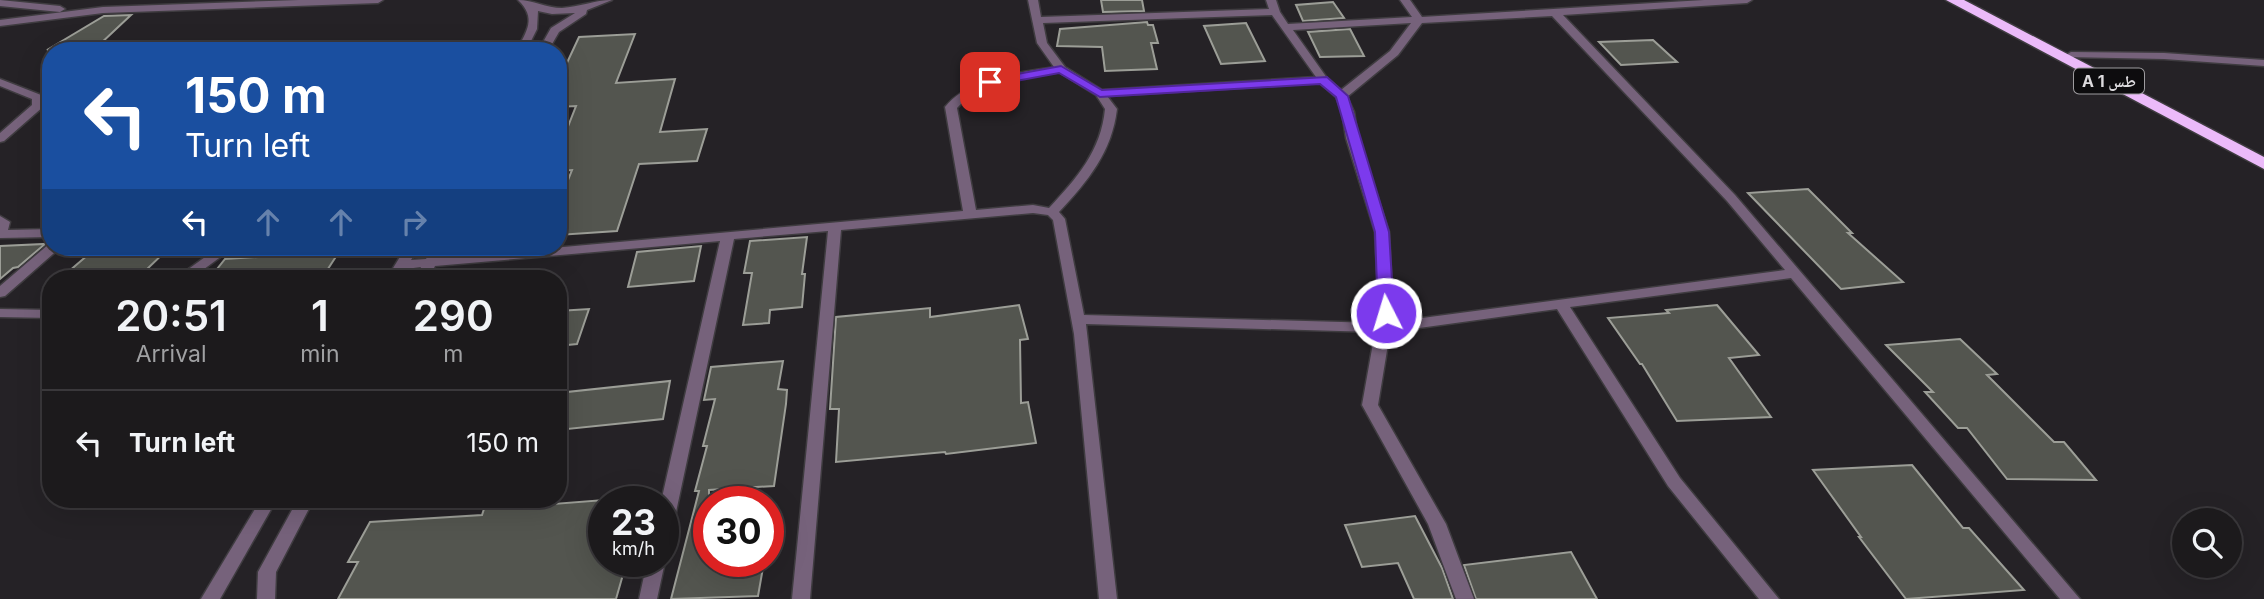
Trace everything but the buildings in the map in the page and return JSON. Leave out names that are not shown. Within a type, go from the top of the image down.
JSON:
[{"type":"highway","name":"A 1 طس","points":[[1953,0],[2264,164]]},
{"type":"highway","name":"A 1 طس","points":[[1967,0],[2264,155]]},
{"type":"street","points":[[0,3],[33,8],[103,10],[378,0]]},
{"type":"street","points":[[1033,0],[1042,43],[1061,69],[1100,93],[1111,109],[1110,132],[1100,156],[1085,177],[1052,212]]},
{"type":"street","points":[[1271,0],[1275,12],[1323,80],[1341,96],[1382,232],[1386,313],[1370,405],[1437,524],[1465,599]]},
{"type":"street","points":[[1405,0],[1419,20]]},
{"type":"street","points":[[1286,27],[1556,13],[1637,4],[1747,0]]},
{"type":"street","points":[[527,4],[551,11],[577,9],[605,1]]},
{"type":"street","points":[[548,42],[564,22],[605,1]]},
{"type":"street","points":[[526,42],[533,27],[534,11],[527,4]]},
{"type":"street","points":[[0,23],[103,10]]},
{"type":"street","points":[[1037,20],[1164,12],[1275,12]]},
{"type":"street","points":[[1556,13],[1731,198],[2071,599]]},
{"type":"street","points":[[1341,96],[1394,53],[1419,20]]},
{"type":"street","points":[[2071,55],[2164,56],[2264,63]]},
{"type":"street","points":[[970,215],[951,107],[961,94],[990,82],[1061,69]]},
{"type":"street","points":[[1100,93],[1323,80]]},
{"type":"street","points":[[0,82],[37,97],[38,106],[0,139]]},
{"type":"street","points":[[567,250],[1033,209],[1052,212],[1059,219],[1078,319],[1108,599]]},
{"type":"street","points":[[0,220],[4,222],[0,234],[42,233]]},
{"type":"street","points":[[801,599],[835,227]]},
{"type":"street","points":[[673,486],[728,235]]},
{"type":"street","points":[[0,293],[43,256]]},
{"type":"street","points":[[194,270],[214,256]]},
{"type":"street","points":[[426,270],[434,256]]},
{"type":"street","points":[[404,270],[430,262],[496,256]]},
{"type":"street","points":[[1078,319],[1383,328],[1795,272]]},
{"type":"street","points":[[1561,304],[1674,482],[1770,599]]},
{"type":"street","points":[[0,313],[42,314]]},
{"type":"street","points":[[210,599],[264,508]]},
{"type":"street","points":[[266,599],[267,572],[301,508]]},
{"type":"street","points":[[648,599],[653,577]]},
{"type":"route","points":[[990,82],[1061,69],[1100,93],[1323,80],[1341,96],[1348,112],[1352,138],[1382,232],[1386,313]]}]
